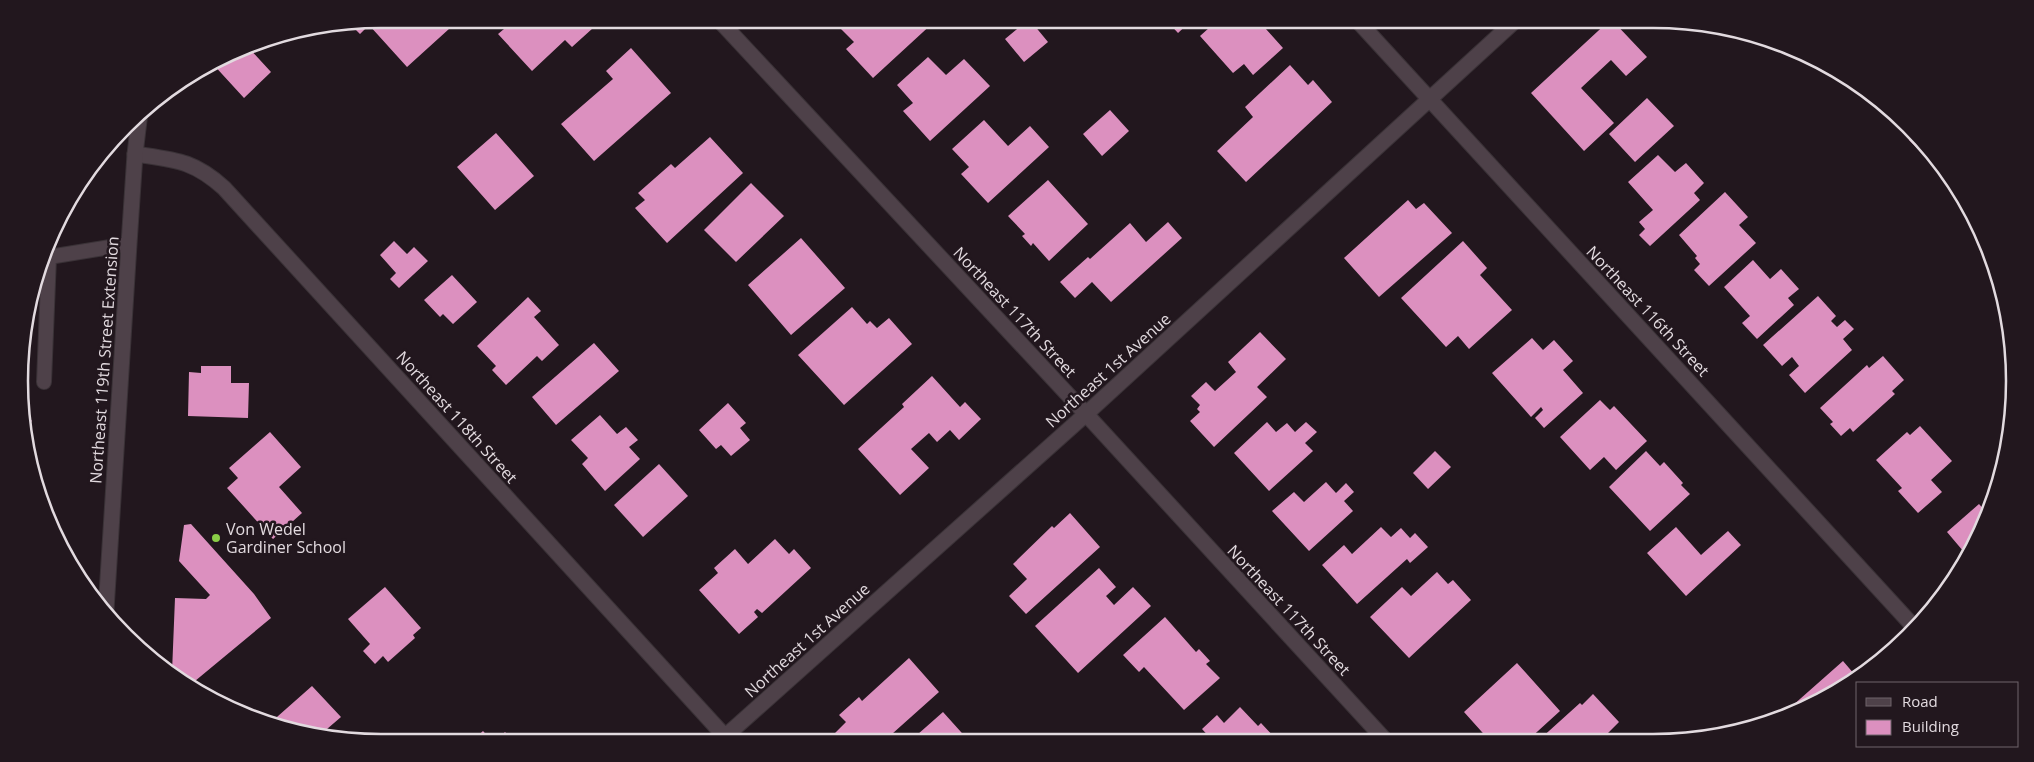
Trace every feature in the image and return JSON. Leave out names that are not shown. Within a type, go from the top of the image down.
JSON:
[{"type":"street","name":"Northeast 117th Street","points":[[726,28],[1086,414],[1380,734]]},
{"type":"street","name":"Northeast 116th Street","points":[[1364,28],[1910,623]]},
{"type":"street","name":"Northeast 1st Avenue","points":[[733,734],[1507,28]]},
{"type":"street","name":"Northeast 119th Street Extension","points":[[106,603],[128,244],[139,124]]},
{"type":"street","name":"Northeast 118th Street","points":[[135,154],[186,162],[208,174],[224,188],[719,734]]},
{"type":"lane","points":[[50,255],[128,244]]},
{"type":"lane","points":[[44,382],[46,268]]},
{"type":"building","points":[[354,28],[366,28],[360,34]]},
{"type":"building","points":[[372,28],[450,28],[407,67]]},
{"type":"building","points":[[505,28],[593,28],[572,47],[565,40],[532,71],[498,34]]},
{"type":"building","points":[[840,28],[927,28],[873,78],[846,49],[854,42]]},
{"type":"building","points":[[1018,28],[1036,28],[1048,42],[1024,62],[1005,39]]},
{"type":"building","points":[[1173,28],[1183,28],[1178,33]]},
{"type":"building","points":[[1209,28],[1265,28],[1283,48],[1253,75],[1244,64],[1233,73],[1200,36]]},
{"type":"building","points":[[1601,28],[1620,28],[1647,57],[1626,76],[1611,60],[1581,88],[1614,123],[1584,151],[1531,93]]},
{"type":"building","points":[[631,48],[671,93],[594,161],[561,124],[613,79],[606,71]]},
{"type":"building","points":[[252,52],[271,72],[244,98],[217,68]]},
{"type":"building","points":[[928,57],[946,75],[964,59],[990,86],[930,141],[903,111],[913,103],[897,85]]},
{"type":"building","points":[[1290,65],[1308,85],[1313,80],[1332,102],[1246,182],[1217,151],[1253,117],[1245,107]]},
{"type":"building","points":[[1647,98],[1674,126],[1635,162],[1609,134]]},
{"type":"building","points":[[1110,110],[1129,131],[1102,156],[1083,134]]},
{"type":"building","points":[[984,120],[1008,146],[1030,126],[1049,147],[988,203],[961,174],[969,167],[952,149]]},
{"type":"building","points":[[496,133],[534,176],[495,210],[457,167]]},
{"type":"building","points":[[710,137],[743,173],[667,243],[635,208],[645,200],[638,193],[671,164],[675,168]]},
{"type":"building","points":[[1910,139],[1923,154],[1923,154],[1909,140]]},
{"type":"building","points":[[1658,155],[1675,172],[1686,163],[1704,183],[1694,193],[1700,200],[1650,246],[1639,235],[1645,229],[1639,222],[1653,210],[1628,182]]},
{"type":"building","points":[[1048,180],[1088,224],[1049,261],[1033,243],[1031,246],[1022,236],[1025,234],[1008,216]]},
{"type":"building","points":[[751,183],[784,216],[736,262],[704,230]]},
{"type":"building","points":[[1725,192],[1748,217],[1739,225],[1756,243],[1709,286],[1694,270],[1700,264],[1695,258],[1697,256],[1679,235]]},
{"type":"building","points":[[1408,200],[1416,209],[1424,203],[1452,233],[1379,297],[1344,258]]},
{"type":"building","points":[[1168,222],[1182,238],[1111,302],[1092,282],[1075,298],[1060,282],[1088,257],[1090,259],[1130,223],[1146,242]]},
{"type":"building","points":[[801,238],[845,288],[791,335],[748,285]]},
{"type":"building","points":[[394,241],[407,254],[414,247],[428,261],[399,288],[390,279],[396,273],[380,255]]},
{"type":"building","points":[[1463,241],[1487,268],[1480,275],[1512,310],[1469,349],[1458,336],[1446,347],[1401,298]]},
{"type":"building","points":[[1753,260],[1770,279],[1781,269],[1799,289],[1788,298],[1794,305],[1757,339],[1742,323],[1750,316],[1724,287]]},
{"type":"building","points":[[452,275],[477,302],[453,324],[443,314],[440,317],[424,300]]},
{"type":"building","points":[[1818,296],[1836,316],[1831,321],[1837,327],[1845,320],[1854,329],[1843,339],[1852,350],[1805,393],[1789,375],[1799,366],[1792,357],[1782,366],[1763,345]]},
{"type":"building","points":[[528,297],[541,311],[534,317],[559,345],[542,361],[537,356],[506,385],[492,370],[496,366],[477,346]]},
{"type":"building","points":[[852,307],[867,324],[870,321],[877,328],[889,318],[912,344],[844,405],[798,355]]},
{"type":"building","points":[[1260,332],[1286,359],[1257,387],[1267,397],[1214,447],[1190,421],[1200,412],[1197,409],[1200,405],[1191,396],[1206,382],[1215,391],[1236,372],[1228,362]]},
{"type":"building","points":[[1532,338],[1543,350],[1554,340],[1573,361],[1563,370],[1583,393],[1544,428],[1535,418],[1543,410],[1541,407],[1531,417],[1492,373]]},
{"type":"building","points":[[594,343],[619,371],[556,425],[532,397]]},
{"type":"building","points":[[1883,356],[1904,380],[1892,391],[1895,394],[1853,432],[1850,428],[1841,436],[1830,424],[1833,422],[1820,408],[1867,365],[1869,368]]},
{"type":"building","points":[[201,366],[231,366],[231,383],[249,383],[248,418],[188,416],[189,372],[201,373]]},
{"type":"building","points":[[932,376],[960,407],[965,402],[981,419],[959,440],[950,430],[937,442],[929,433],[911,449],[929,468],[900,495],[858,449],[904,407],[902,404]]},
{"type":"building","points":[[1600,400],[1610,410],[1614,406],[1647,441],[1616,470],[1604,457],[1590,470],[1560,437]]},
{"type":"building","points":[[728,403],[746,423],[740,428],[750,440],[731,456],[721,445],[716,449],[699,430]]},
{"type":"building","points":[[600,415],[617,434],[626,427],[638,440],[629,447],[640,459],[605,491],[582,464],[588,458],[571,440]]},
{"type":"building","points":[[1267,422],[1276,432],[1287,423],[1295,432],[1306,422],[1317,432],[1305,443],[1313,451],[1269,491],[1234,453]]},
{"type":"building","points":[[1920,426],[1952,461],[1931,480],[1942,492],[1918,513],[1898,491],[1902,488],[1876,460],[1907,432],[1910,435]]},
{"type":"building","points":[[270,432],[301,467],[279,487],[302,513],[273,539],[227,488],[238,478],[229,468]]},
{"type":"building","points":[[1435,451],[1451,467],[1428,489],[1413,473]]},
{"type":"building","points":[[1646,451],[1660,466],[1664,462],[1683,483],[1681,485],[1690,494],[1650,531],[1609,487]]},
{"type":"building","points":[[659,464],[688,496],[643,537],[614,505]]},
{"type":"building","points":[[1326,482],[1336,493],[1346,483],[1354,492],[1344,501],[1353,511],[1309,551],[1272,511],[1294,492],[1304,502]]},
{"type":"building","points":[[1979,504],[1983,508],[1963,551],[1947,532]]},
{"type":"building","points":[[1070,513],[1100,547],[1026,614],[1009,596],[1027,579],[1013,564],[1052,526],[1054,528]]},
{"type":"building","points":[[191,524],[254,594],[271,618],[195,681],[172,666],[175,598],[206,599],[210,595],[179,561],[184,525]]},
{"type":"building","points":[[1381,527],[1391,537],[1401,528],[1410,538],[1415,533],[1428,547],[1410,563],[1407,559],[1357,604],[1322,565],[1344,545],[1352,554]]},
{"type":"building","points":[[1676,527],[1701,555],[1728,531],[1741,545],[1686,596],[1647,553]]},
{"type":"building","points":[[775,539],[789,554],[794,549],[811,568],[762,613],[757,609],[754,612],[758,617],[739,634],[699,590],[718,573],[714,568],[735,549],[748,564]]},
{"type":"building","points":[[1099,568],[1116,587],[1106,596],[1114,605],[1133,587],[1151,606],[1078,673],[1035,626]]},
{"type":"building","points":[[1437,572],[1448,584],[1453,580],[1471,600],[1409,658],[1370,617],[1402,587],[1411,596]]},
{"type":"building","points":[[385,587],[421,628],[413,635],[415,638],[388,662],[383,656],[375,664],[363,651],[370,644],[348,619]]},
{"type":"building","points":[[1165,617],[1196,652],[1199,649],[1210,661],[1206,664],[1220,678],[1184,710],[1144,667],[1139,672],[1123,655]]},
{"type":"building","points":[[909,658],[939,692],[892,734],[834,734],[846,722],[839,715],[859,697],[862,701]]},
{"type":"building","points":[[1843,661],[1853,672],[1830,687],[1792,706]]},
{"type":"building","points":[[1517,663],[1560,711],[1535,734],[1484,734],[1464,712]]},
{"type":"building","points":[[312,686],[341,717],[326,730],[276,718]]},
{"type":"building","points":[[1593,694],[1619,722],[1609,734],[1546,734],[1580,703],[1582,705]]},
{"type":"building","points":[[1240,707],[1258,726],[1261,723],[1271,734],[1207,734],[1202,729],[1217,715],[1224,723]]},
{"type":"building","points":[[943,712],[963,734],[918,734]]},
{"type":"place","name":"Von Wedel Gardiner School","points":[[216,538]]}]
